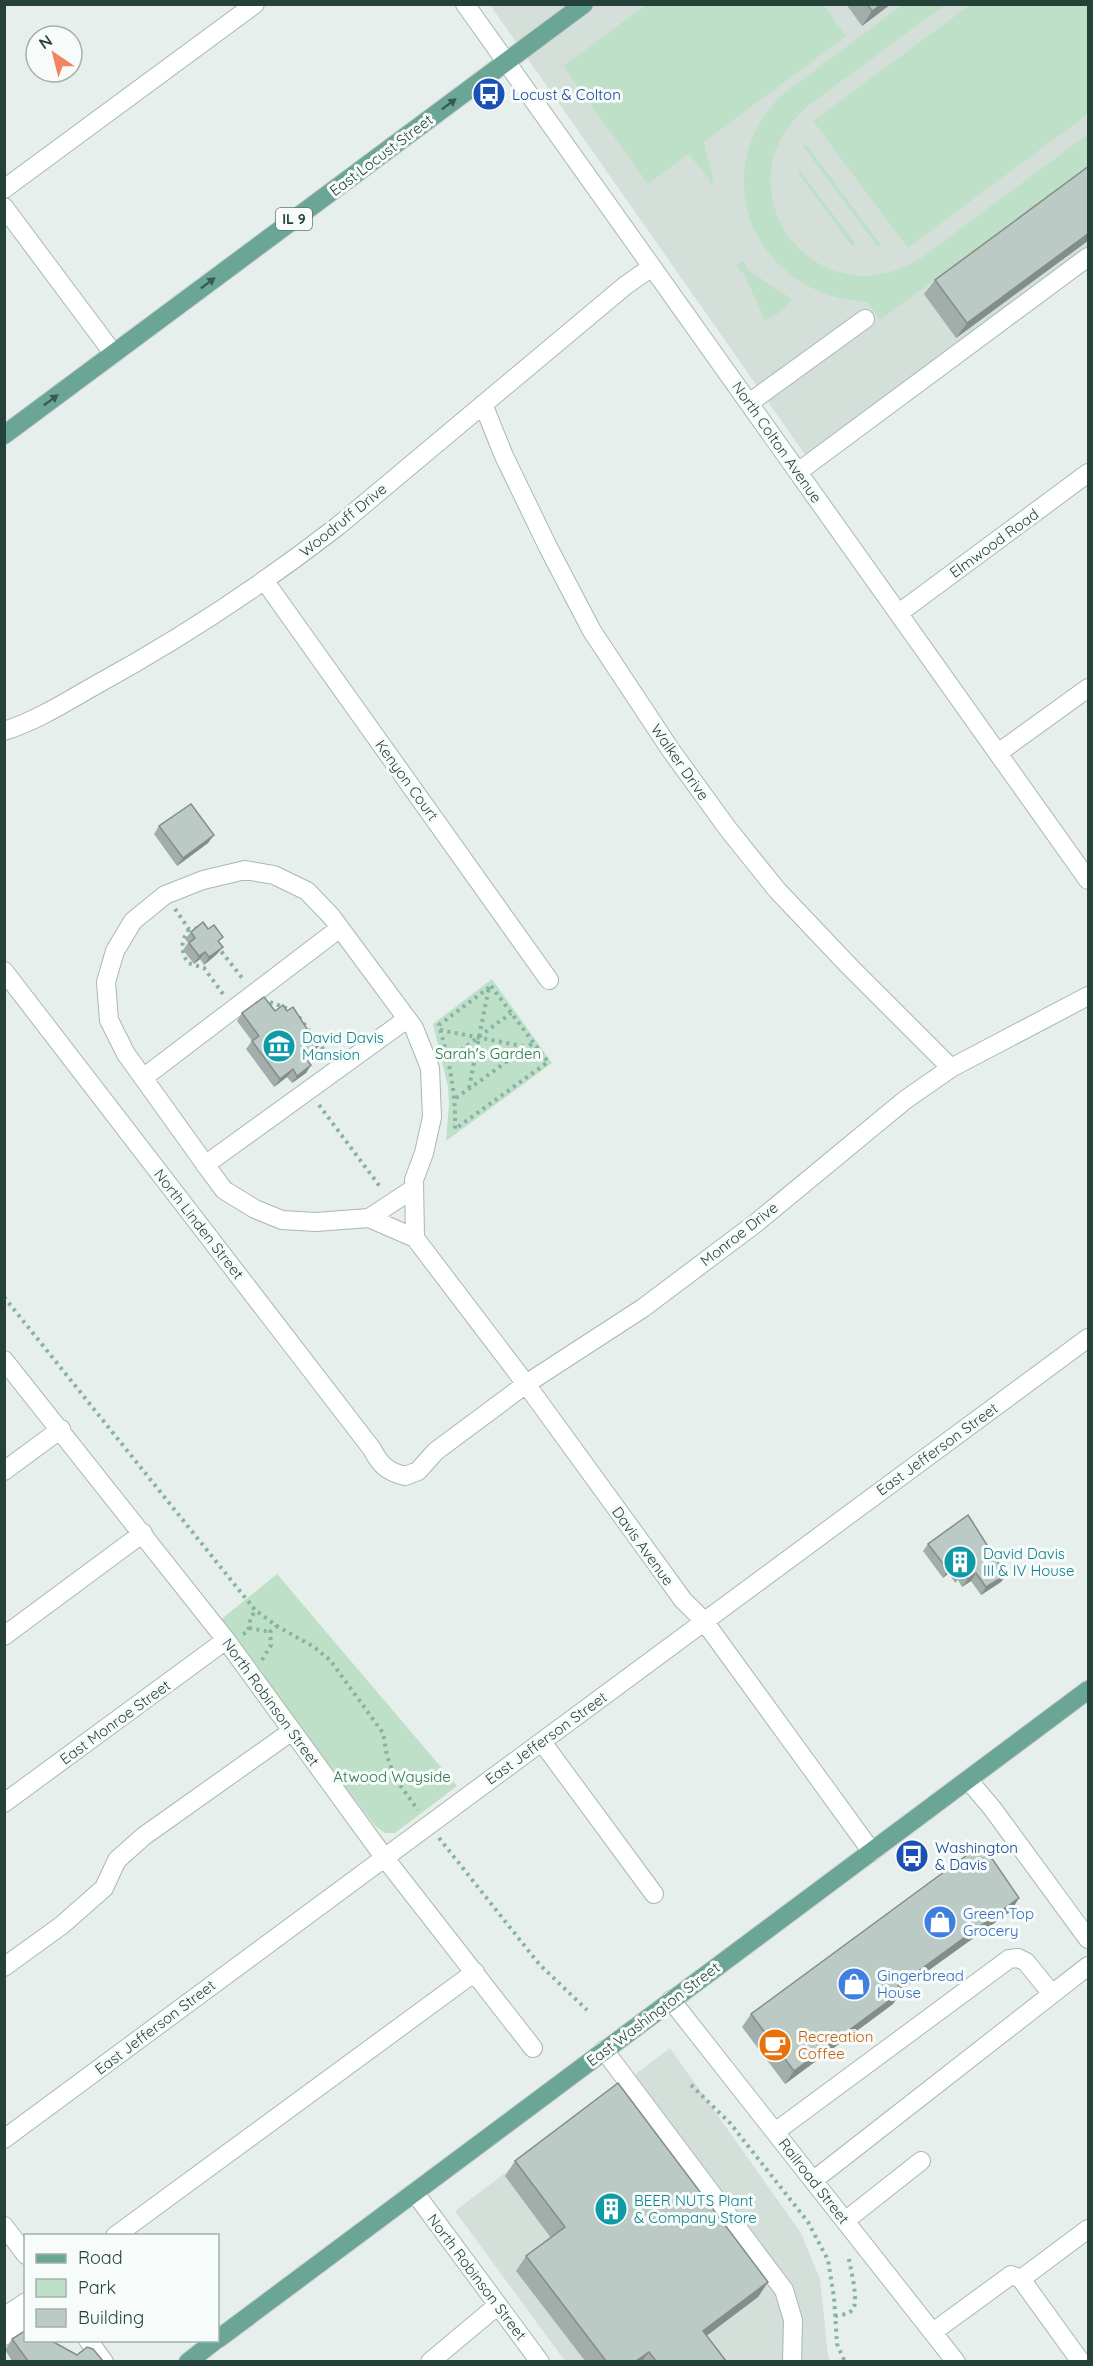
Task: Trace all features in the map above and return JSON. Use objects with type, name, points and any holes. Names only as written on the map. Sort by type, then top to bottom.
[{"type":"main road","name":"East Locust Street","points":[[4,435],[584,4]]},
{"type":"main road","name":"East Washington Street","points":[[219,2339],[1089,1690]]},
{"type":"main road","name":"East Washington Street","points":[[188,2361],[214,2342]]},
{"type":"street","points":[[4,189],[255,4]]},
{"type":"street","name":"North Colton Avenue","points":[[465,4],[1089,880]]},
{"type":"street","points":[[4,207],[114,353]]},
{"type":"street","points":[[798,472],[1089,256]]},
{"type":"street","name":"Woodruff Drive","points":[[4,731],[54,708],[137,663],[264,580],[338,525],[626,285],[652,267]]},
{"type":"street","points":[[749,403],[865,319]]},
{"type":"street","name":"Walker Drive","points":[[483,404],[509,466],[592,631],[670,749],[728,829],[777,890],[951,1068]]},
{"type":"street","name":"Elmwood Road","points":[[898,613],[1089,473]]},
{"type":"street","name":"Kenyon Court","points":[[264,580],[549,980]]},
{"type":"street","points":[[998,753],[1089,688]]},
{"type":"street","points":[[369,1218],[415,1238],[414,1180],[424,1153],[432,1117],[430,1068],[414,1028],[340,928],[308,891],[274,875],[244,870],[203,880],[165,895],[133,921],[115,951],[106,982],[109,1020],[126,1054],[224,1190],[255,1209],[282,1220],[316,1222],[369,1218],[413,1189]]},
{"type":"street","points":[[143,1078],[340,928]]},
{"type":"street","name":"North Linden Street","points":[[4,971],[372,1449],[384,1468],[395,1473]]},
{"type":"street","name":"Monroe Drive","points":[[395,1473],[405,1476],[418,1471],[436,1451],[526,1384],[644,1308],[756,1222],[905,1100],[951,1068],[1089,996]]},
{"type":"street","points":[[205,1164],[407,1019]]},
{"type":"street","name":"Davis Avenue","points":[[415,1238],[526,1384],[683,1600],[704,1621],[872,1852]]},
{"type":"street","name":"East Jefferson Street","points":[[4,2139],[1089,1338]]},
{"type":"street","name":"North Robinson Street","points":[[4,1360],[143,1533],[225,1640],[384,1857],[533,2048]]},
{"type":"street","points":[[4,1471],[61,1429]]},
{"type":"street","points":[[4,1636],[143,1533]]},
{"type":"street","name":"East Monroe Street","points":[[4,1803],[225,1640]]},
{"type":"street","points":[[4,1967],[62,1925],[104,1888],[117,1860],[144,1836],[292,1731]]},
{"type":"street","points":[[542,1742],[654,1894]]},
{"type":"street","points":[[969,1781],[992,1808],[1089,1939]]},
{"type":"street","points":[[776,2132],[999,1964],[1009,1959],[1018,1958],[1026,1962],[1052,1994]]},
{"type":"street","points":[[814,2180],[1089,1966]]},
{"type":"street","points":[[116,2234],[475,1972]]},
{"type":"street","name":"Railroad Street","points":[[671,2000],[956,2361]]},
{"type":"street","points":[[604,2050],[784,2290],[793,2320],[792,2361]]},
{"type":"street","points":[[845,2221],[921,2161]]},
{"type":"street","name":"North Robinson Street","points":[[415,2193],[540,2361]]},
{"type":"street","points":[[4,2226],[24,2253]]},
{"type":"street","points":[[1021,2279],[1089,2229]]},
{"type":"street","points":[[933,2332],[1011,2275],[1021,2279],[1081,2361]]},
{"type":"street","points":[[4,2317],[24,2303]]},
{"type":"street","points":[[430,2361],[498,2306]]},
{"type":"street","points":[[4,2336],[24,2321]]},
{"type":"street","points":[[90,2342],[104,2361]]},
{"type":"path","points":[[189,929],[183,938],[182,953],[188,963],[204,968],[234,1009]]},
{"type":"path","points":[[491,986],[548,1062],[455,1129],[456,1098],[449,1059],[439,1025],[489,987],[491,986]]},
{"type":"path","points":[[469,1088],[489,987]]},
{"type":"path","points":[[449,1059],[511,1013]]},
{"type":"path","points":[[440,1030],[527,1047]]},
{"type":"path","points":[[456,1098],[533,1043]]},
{"type":"path","points":[[308,1091],[393,1203]]},
{"type":"path","points":[[4,1297],[255,1610],[277,1626],[314,1647],[330,1660],[383,1733],[387,1756],[395,1778],[428,1824],[539,1964],[587,2010]]},
{"type":"path","points":[[270,1632],[277,1626]]},
{"type":"path","points":[[249,1628],[270,1632]]},
{"type":"path","points":[[251,1675],[258,1668],[271,1645],[270,1632]]},
{"type":"path","points":[[692,2085],[730,2123],[808,2222],[828,2260],[837,2344],[845,2361]]},
{"type":"path","points":[[835,2316],[848,2313],[854,2308],[855,2300],[848,2252],[852,2249]]},
{"type":"shaded area","points":[[490,5],[1088,5],[1088,248],[806,456]]},
{"type":"shaded area","points":[[670,2048],[801,2233],[820,2279],[828,2356],[831,2361],[565,2361],[455,2211]]},
{"type":"green space","points":[[646,5],[824,5],[846,36],[704,142],[714,183],[709,183],[709,178],[688,154],[648,184],[563,66]]},
{"type":"green space","points":[[902,5],[945,5],[809,105],[782,138],[771,172],[774,207],[789,237],[814,260],[845,274],[882,274],[921,258],[1088,134],[1088,166],[880,320],[867,302],[836,297],[807,286],[783,269],[764,247],[751,222],[744,193],[745,163],[755,132],[778,98]]},
{"type":"green space","points":[[970,5],[1088,5],[1088,114],[908,248],[813,121]]},
{"type":"green space","points":[[806,144],[881,245],[878,247],[803,146]]},
{"type":"green space","points":[[800,171],[855,243],[852,246],[798,173]]},
{"type":"green space","points":[[743,261],[748,270],[792,299],[782,311],[765,321],[743,272],[741,273],[736,266]]},
{"type":"green space","name":"Sarah's Garden","points":[[492,979],[552,1063],[446,1141],[448,1087],[433,1024]]},
{"type":"green space","name":"Atwood Wayside","points":[[277,1574],[457,1786],[395,1833],[385,1833],[375,1826],[219,1621]]},
{"type":"building","points":[[867,4],[882,4],[872,11]]},
{"type":"building","points":[[1089,166],[1089,233],[967,323],[935,280]]},
{"type":"building","points":[[191,804],[214,835],[183,858],[159,826]]},
{"type":"building","points":[[203,922],[208,929],[214,925],[223,937],[218,941],[223,947],[209,957],[205,952],[199,956],[189,943],[195,938],[191,932]]},
{"type":"building","name":"David Davis Mansion","points":[[264,997],[275,1011],[283,1005],[287,1011],[293,1007],[318,1046],[304,1056],[311,1065],[297,1076],[293,1069],[280,1079],[252,1041],[259,1036],[242,1013]]},
{"type":"building","name":"David Davis III & IV House","points":[[968,1515],[1006,1575],[986,1587],[976,1573],[968,1579],[963,1573],[961,1575],[955,1565],[948,1570],[928,1544]]},
{"type":"building","points":[[982,1844],[1019,1898],[898,1986],[902,1991],[794,2071],[751,2014]]},
{"type":"building","name":"BEER NUTS Plant & Company Store","points":[[618,2083],[768,2282],[703,2331],[726,2361],[656,2361],[649,2352],[636,2361],[606,2361],[526,2256],[565,2227],[515,2161]]},
{"type":"building","points":[[24,2331],[24,2342],[54,2342],[77,2355],[87,2347],[93,2349],[103,2361],[28,2361],[12,2339]]},
{"type":"place","name":"Locust & Colton","points":[[489,94]]},
{"type":"place","name":"David Davis Mansion","points":[[279,1046]]},
{"type":"place","name":"David Davis III & IV House","points":[[960,1562]]},
{"type":"place","name":"Washington & Davis","points":[[912,1856]]},
{"type":"place","name":"Green Top Grocery","points":[[940,1922]]},
{"type":"place","name":"Gingerbread House","points":[[854,1984]]},
{"type":"place","name":"Recreation Coffee","points":[[775,2045]]},
{"type":"place","name":"BEER NUTS Plant & Company Store","points":[[611,2209]]}]
